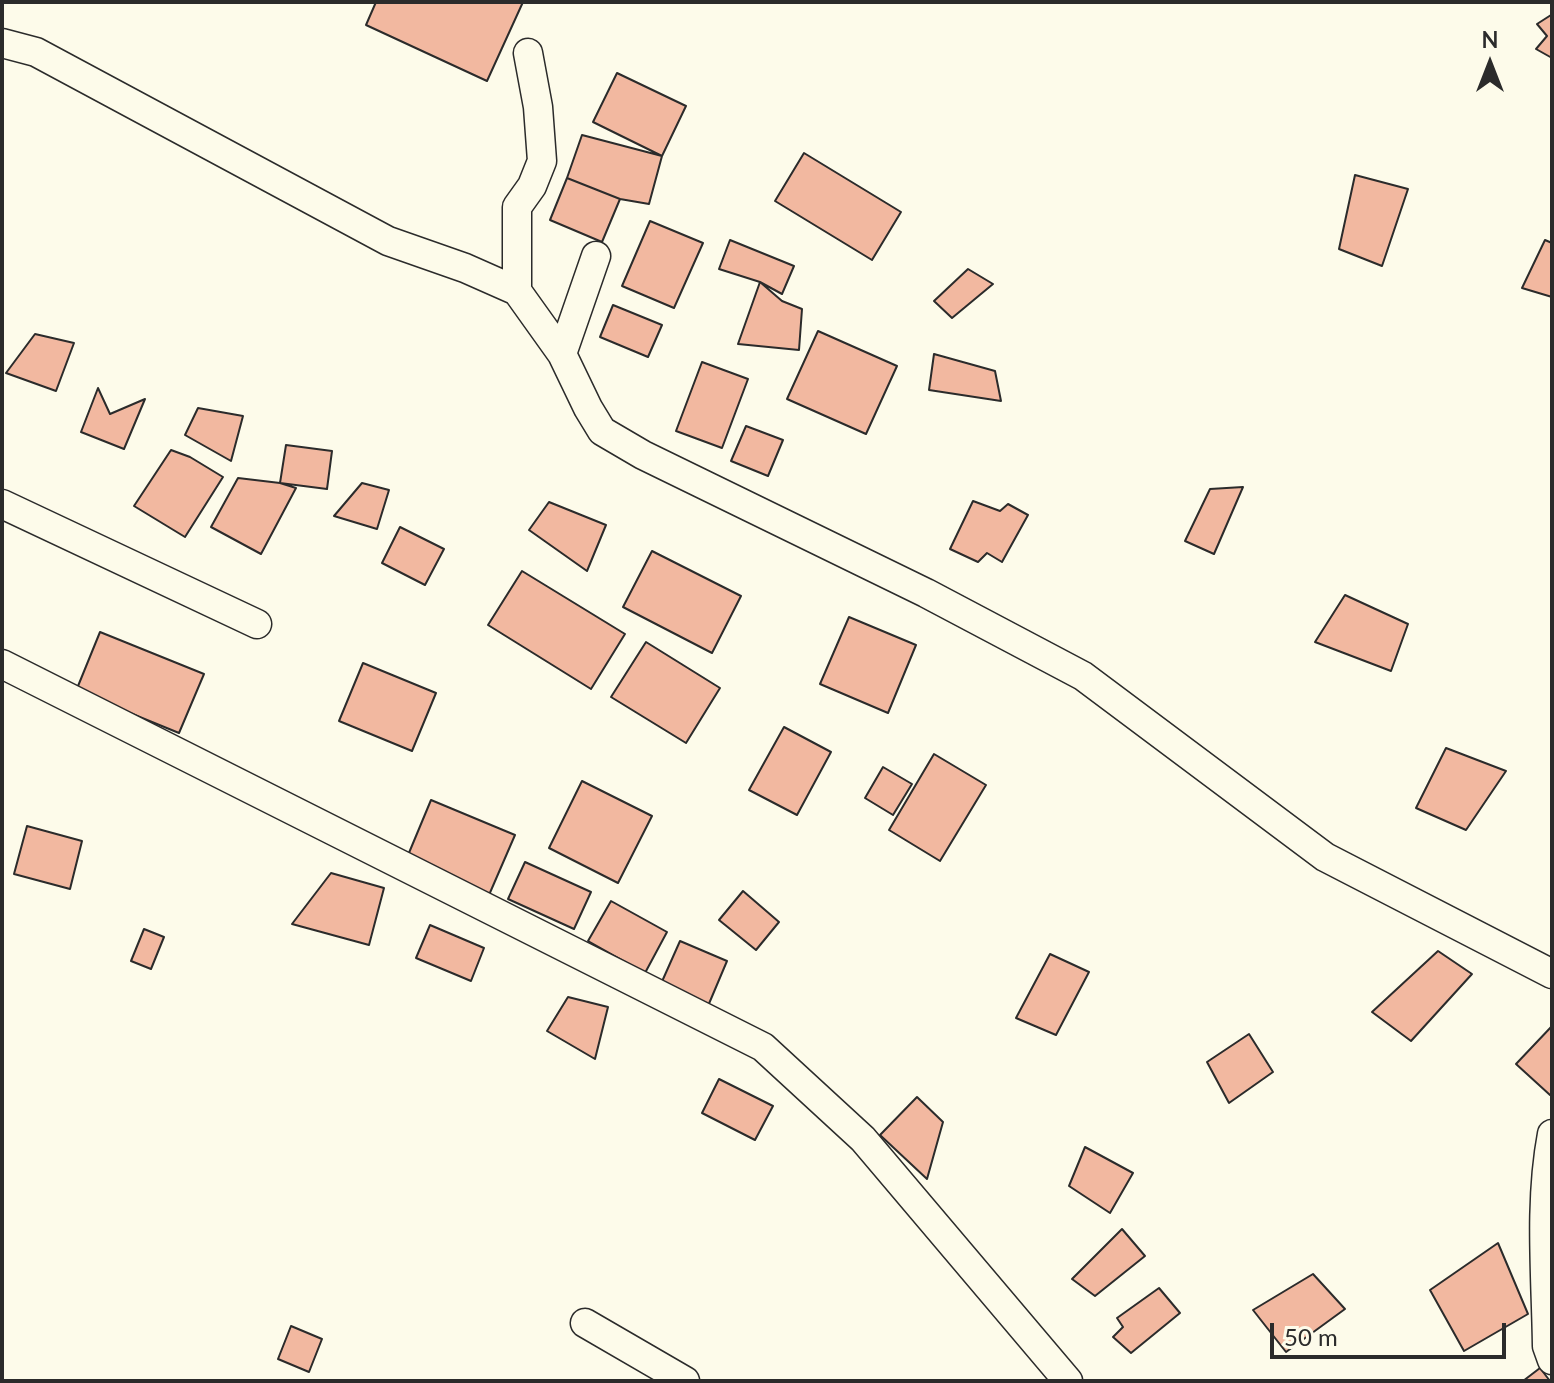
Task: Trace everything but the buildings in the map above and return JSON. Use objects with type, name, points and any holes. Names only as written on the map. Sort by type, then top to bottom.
[{"type":"street","points":[[2,43],[36,52],[388,241],[465,268],[517,291],[562,354],[602,431],[643,455],[926,593],[1083,676],[1325,857],[1552,974]]},
{"type":"street","points":[[517,291],[517,207],[532,186],[542,161],[538,107],[528,53]]},
{"type":"street","points":[[562,354],[596,256]]},
{"type":"street","points":[[2,504],[257,624]]},
{"type":"street","points":[[2,664],[763,1047],[863,1139],[1068,1381]]},
{"type":"street","points":[[1552,1134],[1545,1169],[1545,1204],[1547,1346],[1552,1360]]},
{"type":"street","points":[[585,1323],[685,1381]]}]
